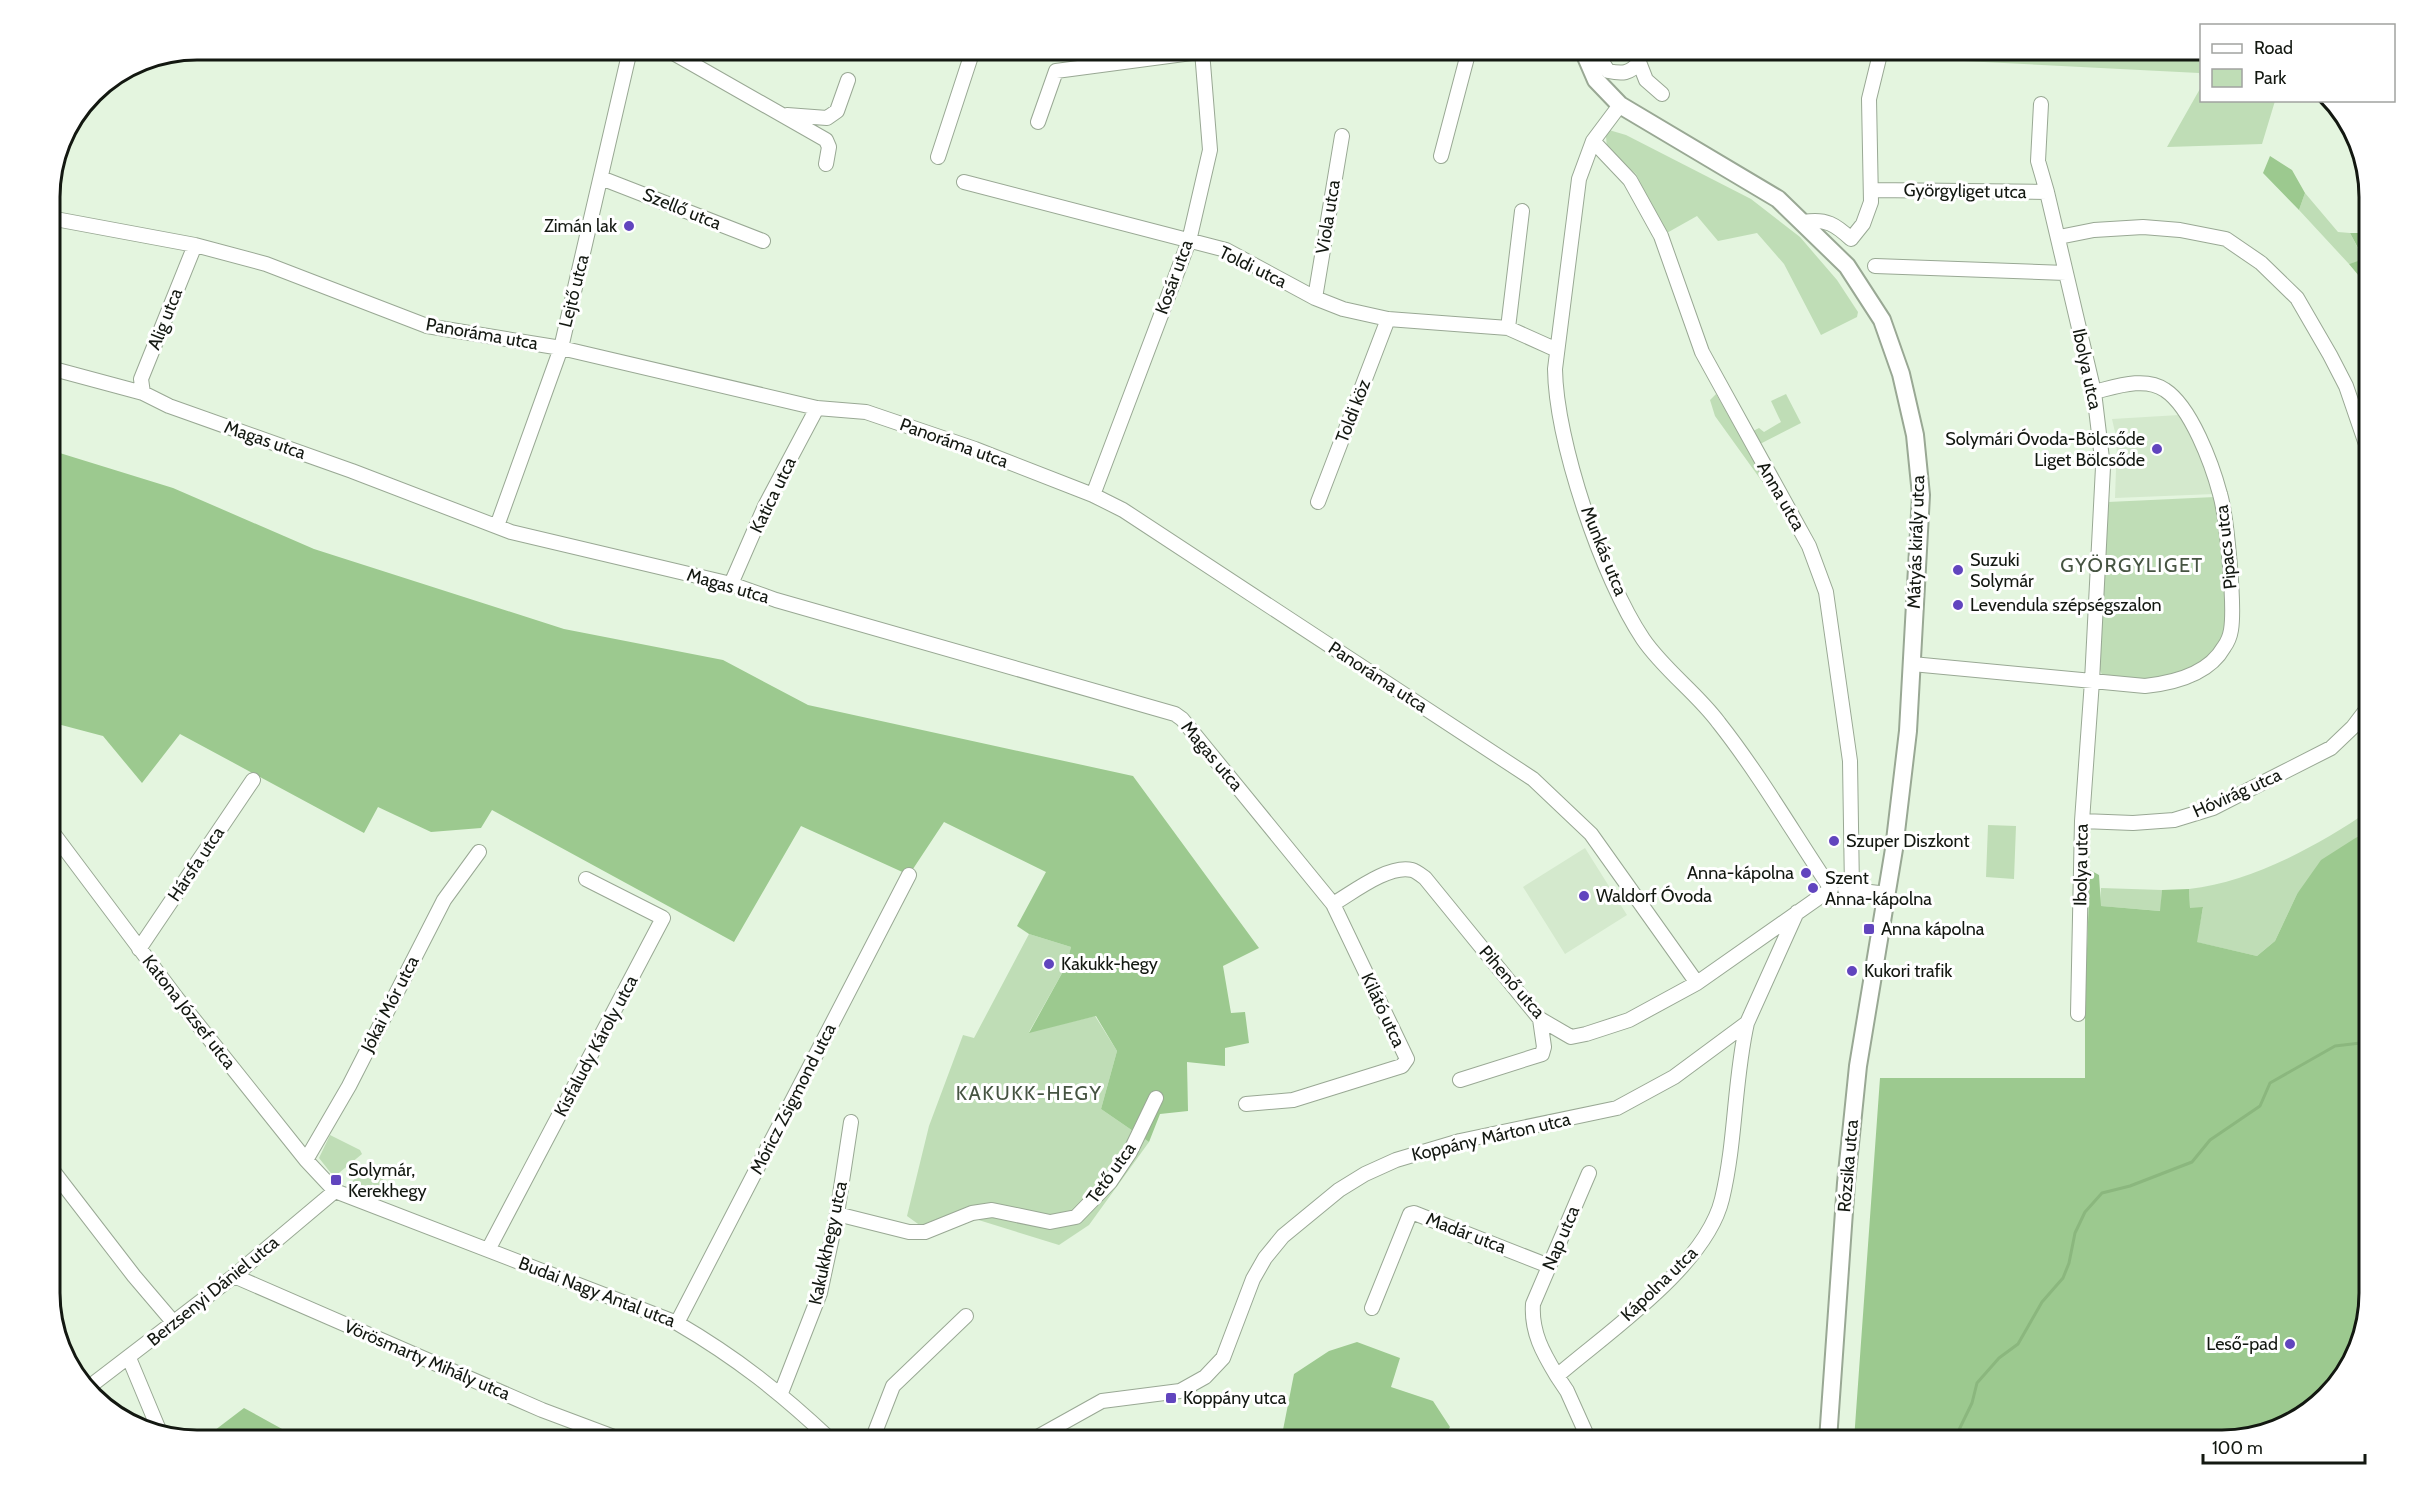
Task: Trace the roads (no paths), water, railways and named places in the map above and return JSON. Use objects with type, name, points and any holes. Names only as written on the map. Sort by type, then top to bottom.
[{"type":"main road","name":"Mátyás király utca","points":[[1587,60],[1596,80],[1620,105],[1747,178],[1778,199],[1847,266],[1882,320],[1901,374],[1915,435],[1921,495],[1903,780],[1887,894]]},
{"type":"main road","name":"Rózsika utca","points":[[1829,1430],[1854,1098],[1887,894]]},
{"type":"street","name":"Lejtő utca","points":[[497,526],[561,348],[628,60]]},
{"type":"street","points":[[685,60],[826,140],[829,147],[826,164]]},
{"type":"street","points":[[938,157],[970,60]]},
{"type":"street","points":[[1038,122],[1056,71],[1136,60]]},
{"type":"street","name":"Kosár utca","points":[[1093,495],[1189,241],[1210,150],[1208,60]]},
{"type":"street","points":[[1441,156],[1466,60]]},
{"type":"street","points":[[1601,60],[1608,72],[1622,74],[1634,69],[1637,60]]},
{"type":"street","points":[[1639,60],[1646,80],[1662,94]]},
{"type":"street","points":[[1804,222],[1825,220],[1838,226],[1851,239],[1868,215],[1872,190],[1869,99],[1879,60]]},
{"type":"street","points":[[779,114],[827,118],[837,111],[848,80]]},
{"type":"street","points":[[2041,104],[2038,161],[2047,192]]},
{"type":"street","name":"Munkás utca","points":[[1620,105],[1593,141],[1579,179],[1557,350],[1555,386],[1563,431],[1586,512],[1604,563],[1643,639],[1719,722],[1831,889]]},
{"type":"street","name":"Viola utca","points":[[1315,298],[1342,136]]},
{"type":"street","name":"Anna utca","points":[[1593,141],[1630,180],[1644,203],[1661,236],[1702,352],[1813,555],[1826,592],[1850,761],[1852,889]]},
{"type":"street","name":"Szellő utca","points":[[602,177],[763,241]]},
{"type":"street","name":"Toldi utca","points":[[964,182],[1019,194],[1226,250],[1315,298],[1343,309],[1388,319],[1508,328],[1557,350]]},
{"type":"street","name":"Györgyliget utca","points":[[1872,190],[2047,192],[2059,237]]},
{"type":"street","points":[[1508,328],[1522,211]]},
{"type":"street","name":"Panoráma utca","points":[[60,220],[195,245],[266,264],[427,326],[561,348],[817,408],[866,412],[975,449],[1093,495],[1124,510],[1533,779],[1591,834],[1697,983]]},
{"type":"street","points":[[2059,237],[2104,229],[2142,227],[2180,230],[2226,239],[2261,264],[2297,298],[2346,386],[2359,424]]},
{"type":"street","name":"Ibolya utca","points":[[2059,237],[2094,392],[2103,478],[2082,821],[2078,1014]]},
{"type":"street","name":"Alig utca","points":[[143,393],[141,379],[195,245]]},
{"type":"street","points":[[1875,266],[2066,273]]},
{"type":"street","name":"Toldi köz","points":[[1318,502],[1388,319]]},
{"type":"street","name":"Magas utca","points":[[60,371],[143,393],[169,406],[352,471],[497,526],[731,584],[776,600],[1175,714],[1182,719],[1333,904]]},
{"type":"street","name":"Pipacs utca","points":[[2092,681],[2145,686],[2171,683],[2187,678],[2219,656],[2231,631],[2231,590],[2221,495],[2198,432],[2166,390],[2151,384],[2131,384],[2094,392]]},
{"type":"street","name":"Katica utca","points":[[731,584],[765,506],[817,408]]},
{"type":"street","points":[[1912,664],[2092,681]]},
{"type":"street","name":"Hóvirág utca","points":[[2082,821],[2133,823],[2174,820],[2212,808],[2331,748],[2359,719]]},
{"type":"street","name":"Hársfa utca","points":[[140,949],[253,780]]},
{"type":"street","name":"Katona József utca","points":[[60,842],[140,949],[306,1160],[335,1191]]},
{"type":"street","name":"Jókai Mór utca","points":[[306,1160],[350,1086],[402,978],[444,900],[479,852]]},
{"type":"street","name":"Pihenő utca","points":[[1333,904],[1374,879],[1401,870],[1413,870],[1425,878],[1540,1018],[1566,1035],[1582,1036],[1629,1020],[1697,983],[1831,889]]},
{"type":"street","name":"Móricz Zsigmond utca","points":[[677,1323],[909,875]]},
{"type":"street","name":"Kisfaludy Károly utca","points":[[488,1250],[663,918],[586,879]]},
{"type":"street","points":[[1831,889],[1852,889],[1887,894]]},
{"type":"street","name":"Kilátó utca","points":[[1246,1104],[1293,1100],[1402,1066],[1407,1059],[1333,904]]},
{"type":"street","name":"Koppány Márton utca","points":[[1050,1430],[1102,1401],[1180,1391],[1205,1377],[1223,1358],[1253,1278],[1265,1257],[1283,1236],[1339,1190],[1365,1174],[1396,1160],[1460,1141],[1617,1108],[1674,1077],[1747,1023],[1797,912]]},
{"type":"street","points":[[1461,1080],[1542,1054],[1544,1047],[1540,1018]]},
{"type":"street","name":"Kápolna utca","points":[[1557,1376],[1684,1265],[1705,1239],[1722,1199],[1732,1146],[1747,1023]]},
{"type":"street","name":"Tető utca","points":[[837,1214],[909,1232],[925,1232],[972,1213],[992,1210],[1050,1222],[1076,1217],[1110,1182],[1130,1152],[1156,1098]]},
{"type":"street","name":"Kakukkhegy utca","points":[[781,1393],[820,1293],[837,1214],[851,1122]]},
{"type":"street","name":"Nap utca","points":[[1557,1376],[1533,1326],[1533,1304],[1589,1173]]},
{"type":"street","points":[[60,1180],[134,1276],[174,1323]]},
{"type":"street","name":"Budai Nagy Antal utca","points":[[335,1191],[677,1323],[729,1354],[781,1393],[820,1430]]},
{"type":"street","name":"Berzsenyi Dániel utca","points":[[94,1383],[234,1276],[335,1191]]},
{"type":"street","name":"Madár utca","points":[[1372,1308],[1410,1214],[1414,1213],[1549,1266]]},
{"type":"street","name":"Vörösmarty Mihály utca","points":[[234,1276],[542,1410],[595,1430]]},
{"type":"street","points":[[876,1430],[893,1386],[966,1316]]},
{"type":"street","points":[[129,1358],[156,1423]]},
{"type":"street","points":[[1557,1376],[1567,1390],[1585,1430]]},
{"type":"waterway","points":[[1959,1430],[1972,1403],[1977,1383],[1999,1358],[2018,1344],[2042,1302],[2063,1278],[2069,1263],[2075,1233],[2085,1212],[2102,1193],[2130,1186],[2192,1162],[2210,1140],[2260,1106],[2270,1083],[2335,1046],[2359,1043]]},
{"type":"place","name":"Zimán lak","points":[[629,226]]},
{"type":"place","name":"Solymári Óvoda-Bölcsőde Liget Bölcsőde","points":[[2157,449]]},
{"type":"place","name":"Suzuki Solymár","points":[[1958,570]]},
{"type":"place","name":"Levendula szépségszalon","points":[[1958,605]]},
{"type":"place","name":"Szuper Diszkont","points":[[1834,841]]},
{"type":"place","name":"Anna-kápolna","points":[[1806,873]]},
{"type":"place","name":"Szent Anna-kápolna","points":[[1813,888]]},
{"type":"place","name":"Waldorf Óvoda","points":[[1584,896]]},
{"type":"place","name":"Anna kápolna","points":[[1869,929]]},
{"type":"place","name":"Kakukk-hegy","points":[[1049,964]]},
{"type":"place","name":"Kukori trafik","points":[[1852,971]]},
{"type":"place","name":"Solymár, Kerekhegy","points":[[336,1180]]},
{"type":"place","name":"Leső-pad","points":[[2290,1344]]},
{"type":"place","name":"Koppány utca","points":[[1171,1398]]},
{"type":"district","name":"GYÖRGYLIGET","points":[[2132,565]]},
{"type":"district","name":"KAKUKK-HEGY","points":[[1029,1093]]}]
